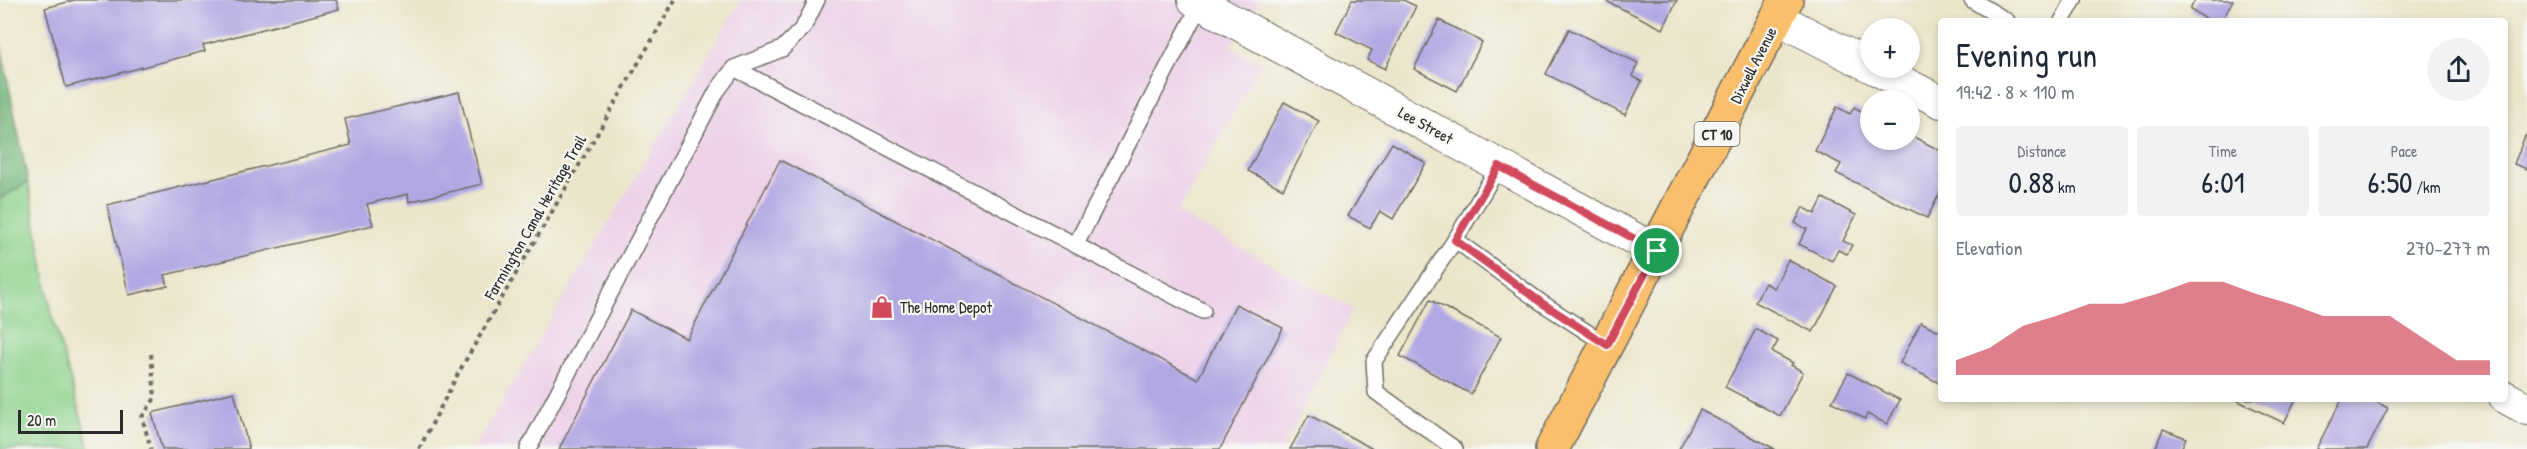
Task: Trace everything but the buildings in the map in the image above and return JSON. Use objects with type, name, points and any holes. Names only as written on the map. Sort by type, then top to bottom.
[{"type":"main road","name":"Dixwell Avenue","points":[[1552,449],[1782,9]]},
{"type":"street","name":"Lee Street","points":[[1198,2],[1657,251]]},
{"type":"street","points":[[1782,9],[1860,59]]},
{"type":"street","points":[[1894,78],[1938,100]]},
{"type":"street","points":[[2508,399],[2527,409]]},
{"type":"lane","points":[[528,449],[717,91],[734,68],[782,49],[803,27],[817,0]]},
{"type":"lane","points":[[1972,0],[2002,18]]},
{"type":"lane","points":[[2064,18],[2074,0]]},
{"type":"lane","points":[[1076,244],[1198,2]]},
{"type":"lane","points":[[734,68],[1203,311]]},
{"type":"lane","points":[[1455,449],[1376,392],[1374,361],[1455,240],[1499,166]]},
{"type":"lane","points":[[1455,240],[1542,303],[1607,345]]},
{"type":"path","name":"Farmington Canal Heritage Trail","points":[[419,449],[460,370],[675,0]]},
{"type":"path","points":[[151,354],[155,398],[142,417],[151,449]]},
{"type":"shaded area","points":[[741,0],[1260,0],[1230,47],[1261,63],[1177,213],[1353,309],[1283,449],[474,449]]},
{"type":"green space","points":[[0,42],[28,182],[0,199]]},
{"type":"green space","points":[[28,182],[52,315],[90,449],[0,449],[0,199]]},
{"type":"place","name":"The Home Depot","points":[[882,307]]},
{"type":"route","points":[[1499,166],[1657,251],[1607,345],[1542,303],[1455,240],[1499,166]]}]
